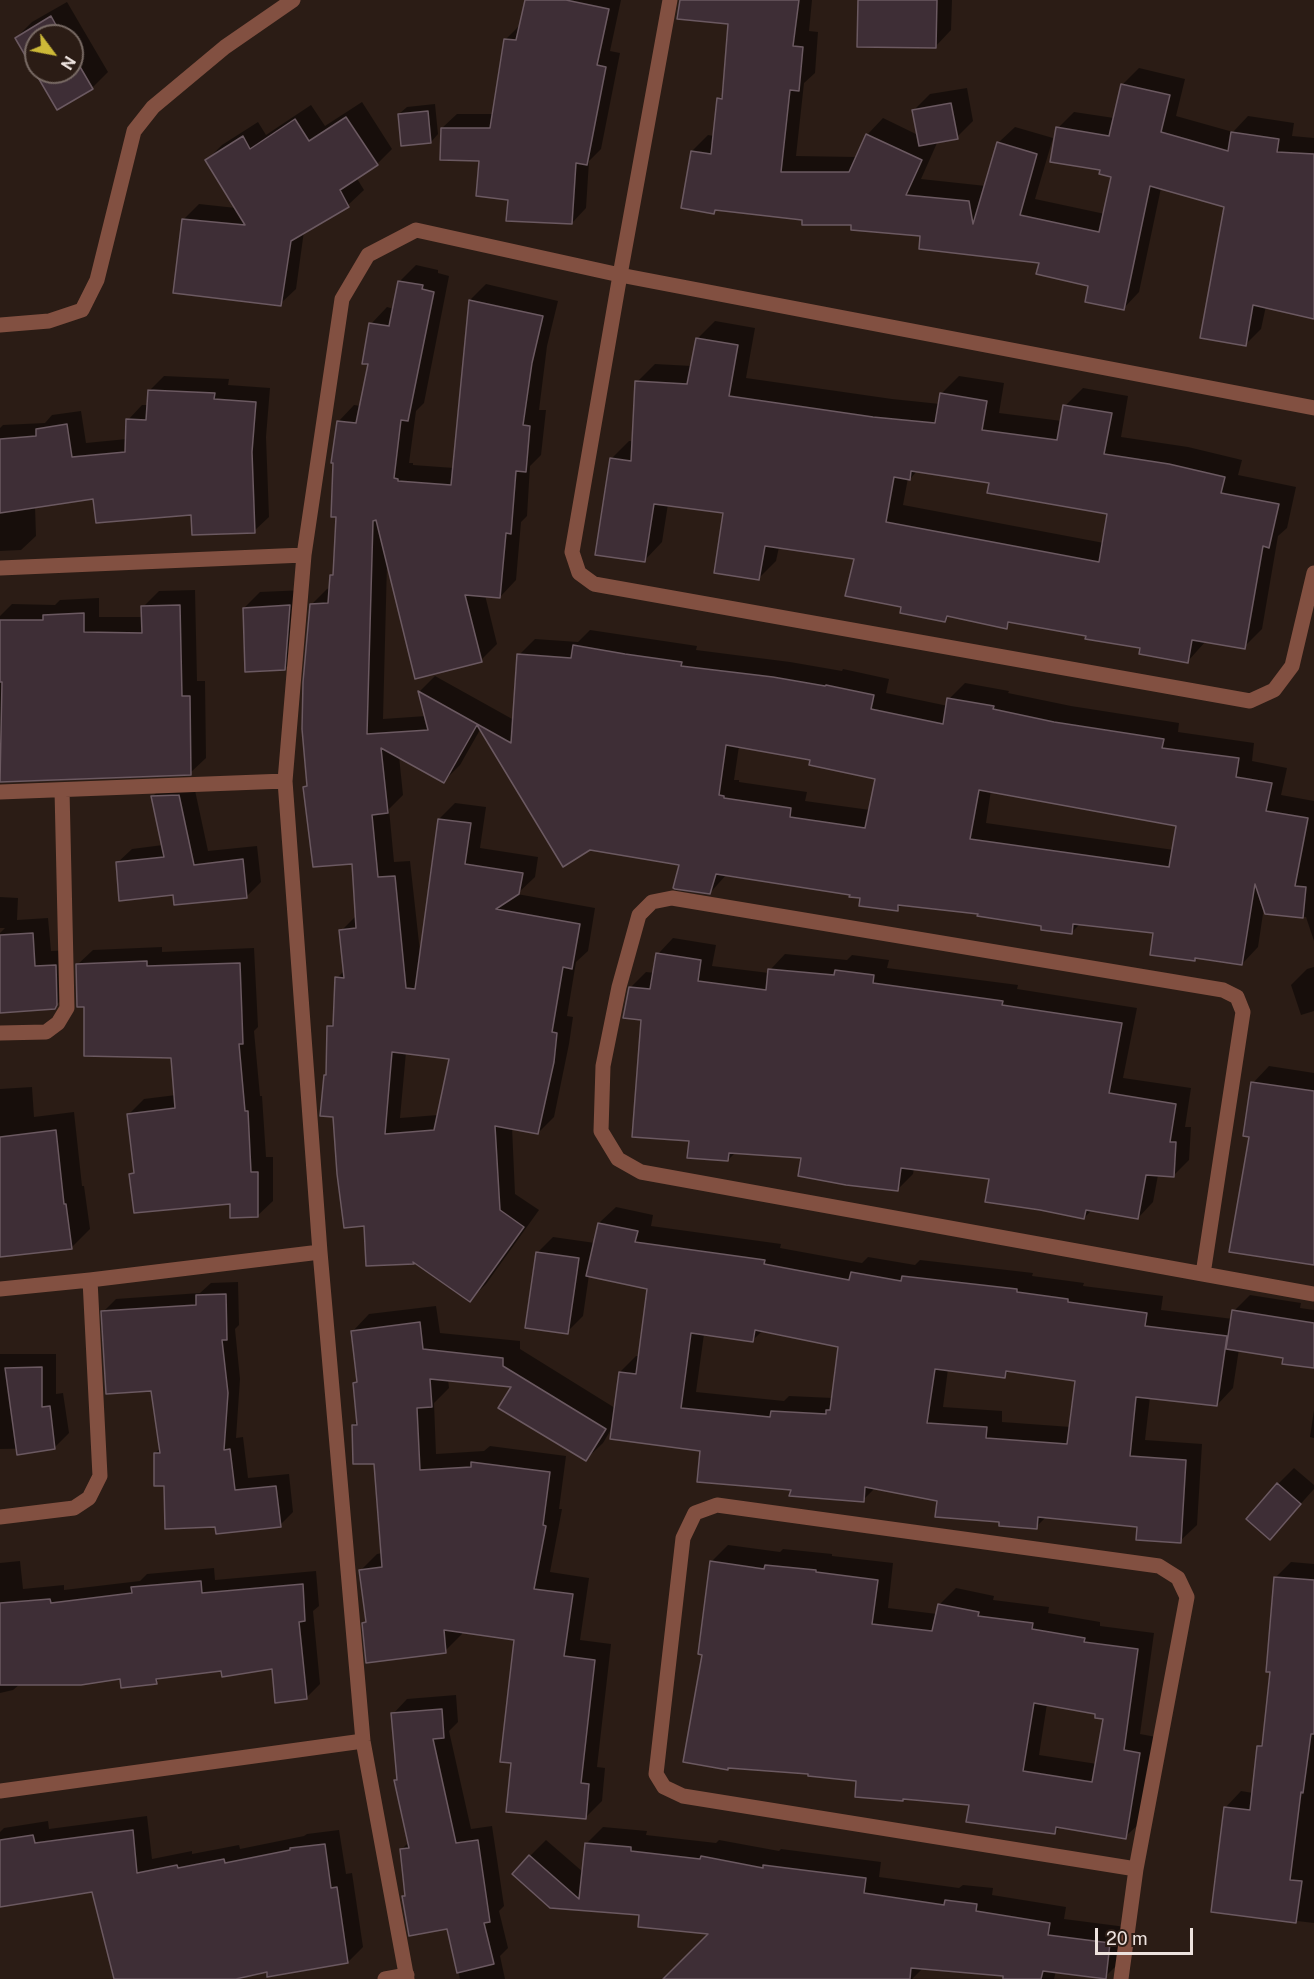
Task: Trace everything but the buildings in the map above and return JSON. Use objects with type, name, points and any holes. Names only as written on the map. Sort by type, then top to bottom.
[{"type":"street","points":[[0,325],[49,321],[82,310],[97,280],[134,131],[153,107],[225,46],[293,0]]},
{"type":"street","points":[[670,0],[572,552],[579,573],[594,584],[1250,701],[1274,690],[1292,666],[1314,573]]},
{"type":"street","points":[[386,1979],[407,1977],[363,1741],[320,1252],[285,780],[304,555],[342,299],[368,255],[416,230],[620,275],[1314,408]]},
{"type":"street","points":[[0,568],[304,555]]},
{"type":"street","points":[[0,792],[285,780]]},
{"type":"street","points":[[0,1034],[46,1032],[58,1023],[67,1008],[62,790]]},
{"type":"street","points":[[1203,1274],[1243,1012],[1237,997],[1211,988],[672,898],[652,903],[639,915],[619,987],[603,1066],[601,1131],[618,1159],[641,1172],[1203,1274],[1314,1294]]},
{"type":"street","points":[[0,1289],[320,1252]]},
{"type":"street","points":[[0,1517],[74,1508],[89,1498],[100,1476],[90,1280]]},
{"type":"street","points":[[1121,1979],[1136,1869],[1187,1597],[1178,1578],[1159,1566],[717,1505],[695,1513],[683,1538],[656,1774],[664,1787],[683,1796],[1136,1869]]},
{"type":"street","points":[[0,1791],[363,1741]]}]
